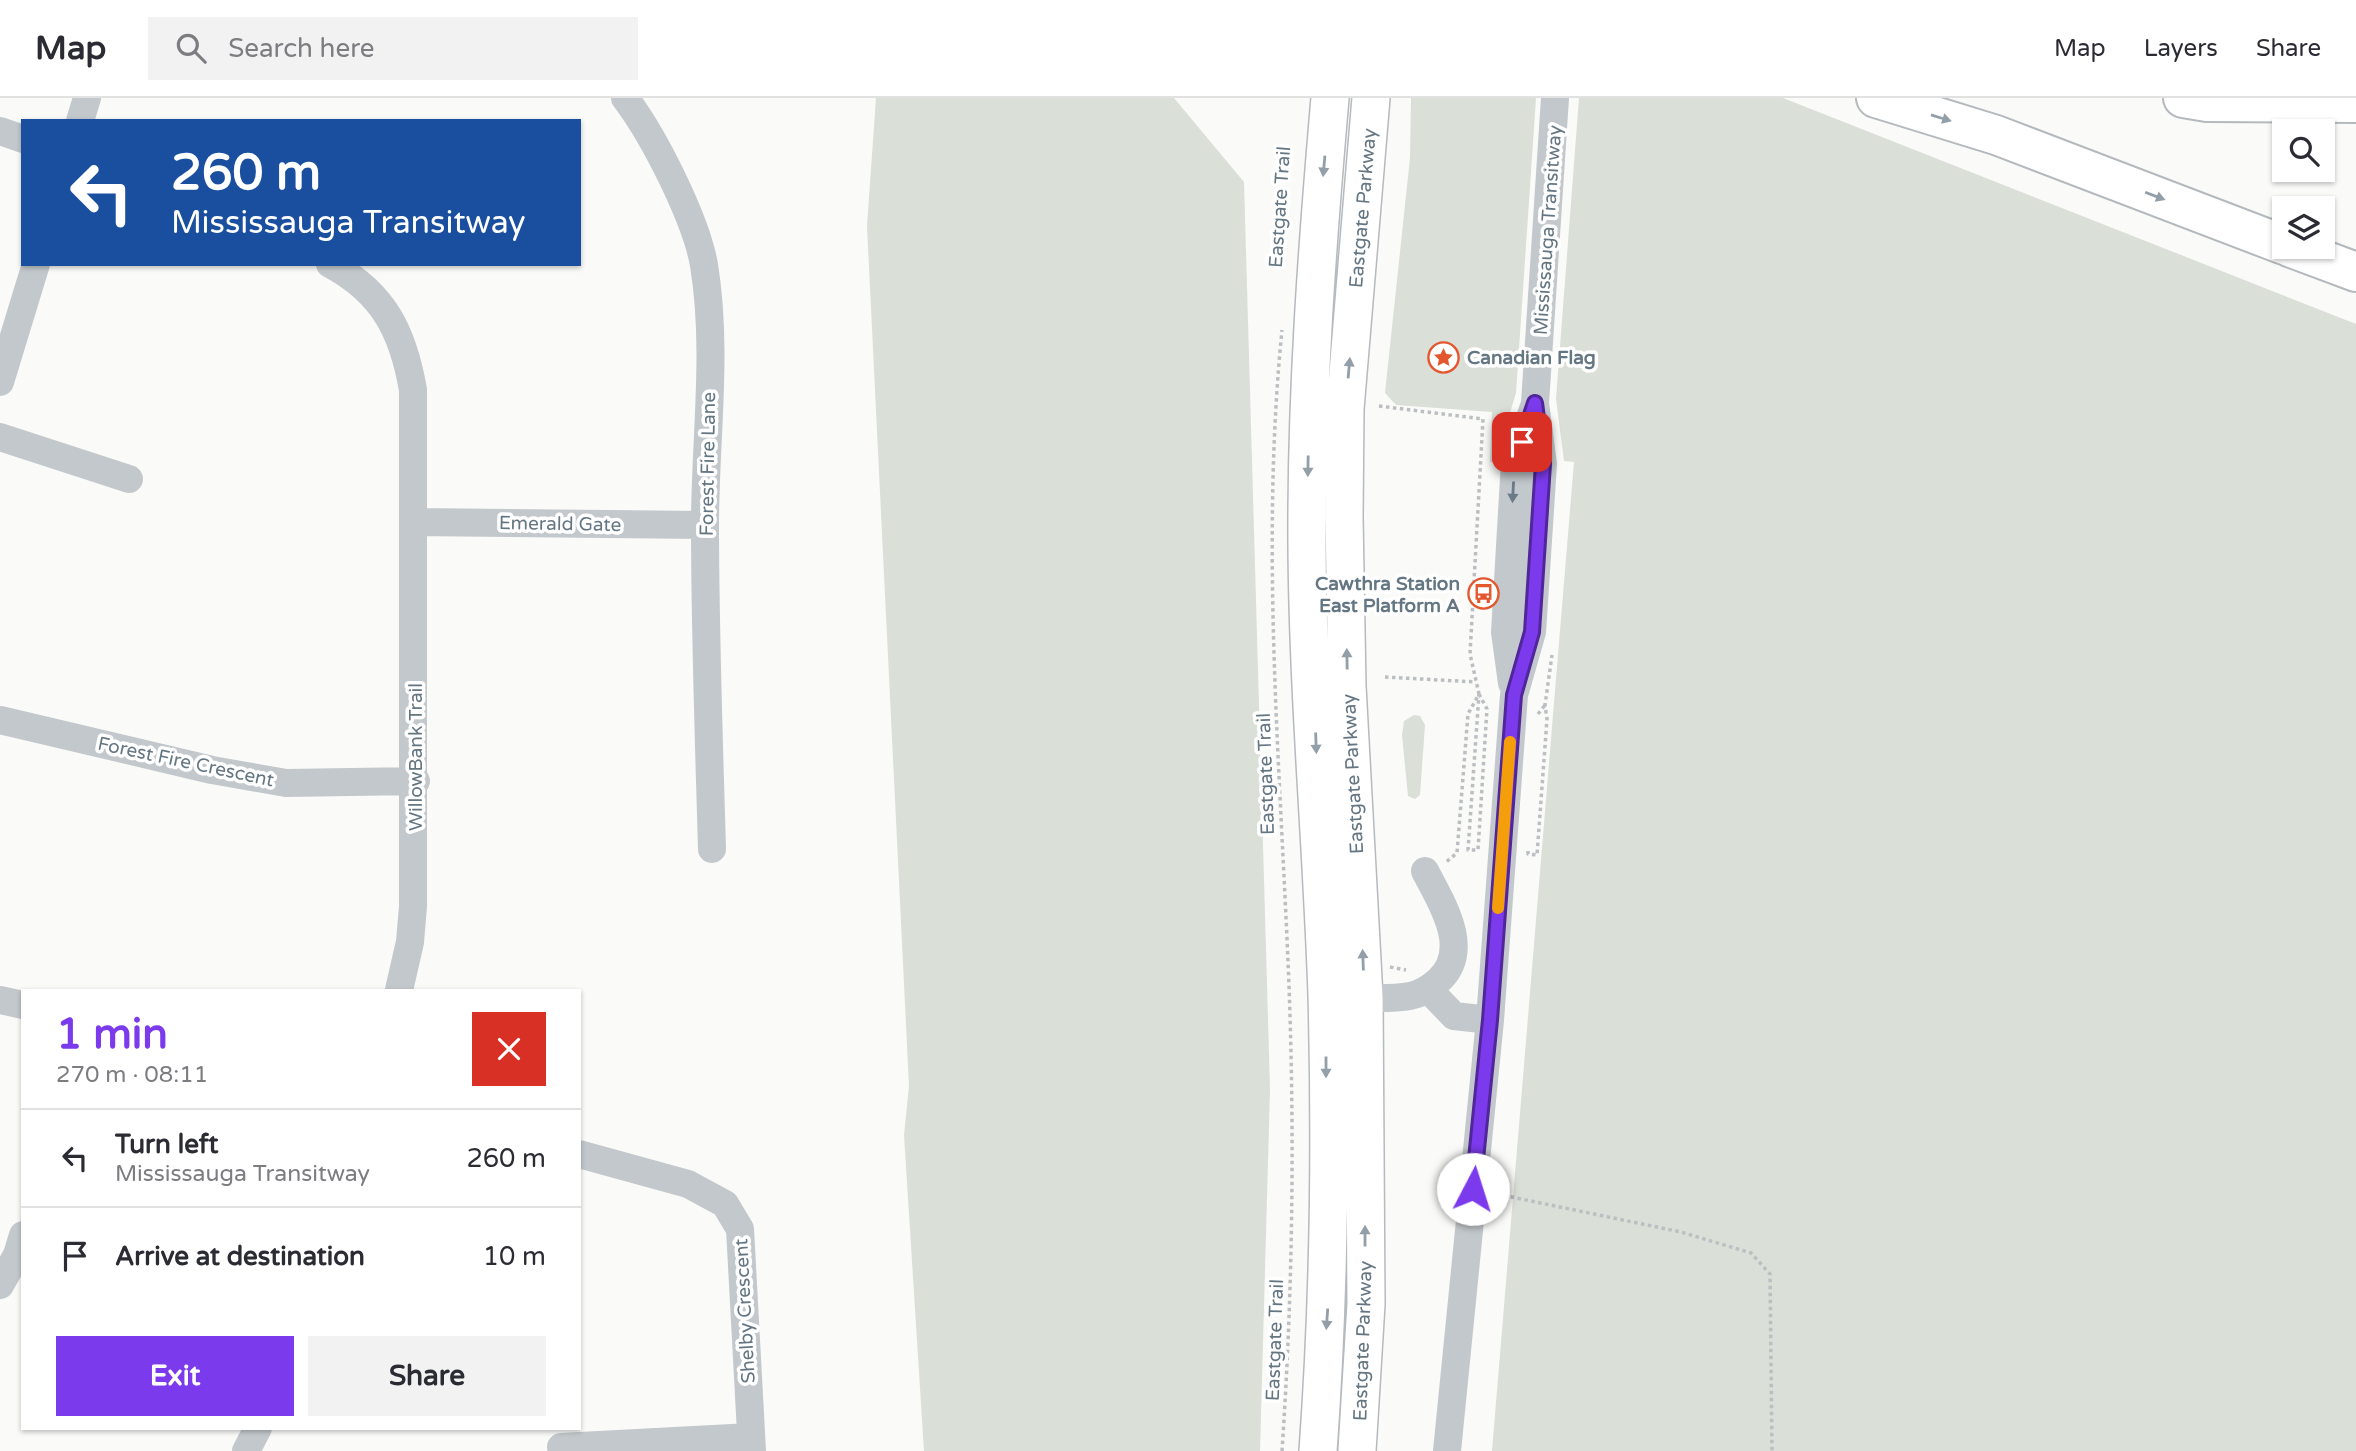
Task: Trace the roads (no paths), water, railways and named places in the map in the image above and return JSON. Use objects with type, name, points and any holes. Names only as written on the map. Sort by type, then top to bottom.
[{"type":"highway","points":[[1876,98],[1996,135],[2272,240]]},
{"type":"highway","points":[[2183,98],[2207,102],[2356,103]]},
{"type":"highway","points":[[2321,259],[2356,272]]},
{"type":"main road","name":"Eastgate Parkway","points":[[1318,1451],[1328,1302],[1327,999],[1307,536],[1311,325],[1330,98]]},
{"type":"main road","name":"Eastgate Parkway","points":[[1357,1451],[1366,1304],[1364,997],[1347,686],[1344,504],[1345,409],[1371,98]]},
{"type":"street","points":[[81,119],[87,98]]},
{"type":"street","name":"Mississauga Transitway","points":[[1447,1451],[1490,1020],[1514,695],[1532,632],[1543,464],[1535,403],[1555,98]]},
{"type":"street","name":"Forest Fire Lane","points":[[632,100],[683,203],[704,263],[710,323],[705,525],[712,849]]},
{"type":"street","points":[[0,131],[21,138]]},
{"type":"street","points":[[0,382],[35,266]]},
{"type":"street","points":[[334,266],[350,275],[375,298],[395,325],[407,354],[413,390],[415,522]]},
{"type":"street","points":[[0,437],[129,479]]},
{"type":"street","name":"Emerald Gate","points":[[415,522],[705,525]]},
{"type":"street","name":"WillowBank Trail","points":[[399,989],[414,906],[415,522]]},
{"type":"street","name":"Forest Fire Crescent","points":[[0,720],[212,770],[286,783],[416,781]]},
{"type":"street","points":[[1422,978],[1445,975],[1454,952],[1453,930],[1433,868]]},
{"type":"street","points":[[1327,999],[1411,996],[1422,978]]},
{"type":"street","points":[[1422,978],[1454,1016],[1490,1020]]},
{"type":"street","points":[[0,1000],[21,1005]]},
{"type":"street","name":"Shelby Crescent","points":[[581,1155],[688,1184],[725,1203],[740,1229],[751,1444]]},
{"type":"street","points":[[0,1285],[17,1255],[21,1242]]},
{"type":"street","points":[[246,1451],[257,1430]]},
{"type":"street","points":[[561,1447],[751,1444]]},
{"type":"place","name":"Canadian Flag","points":[[1444,357]]},
{"type":"place","name":"Cawthra Station East Platform A","points":[[1483,594]]}]
